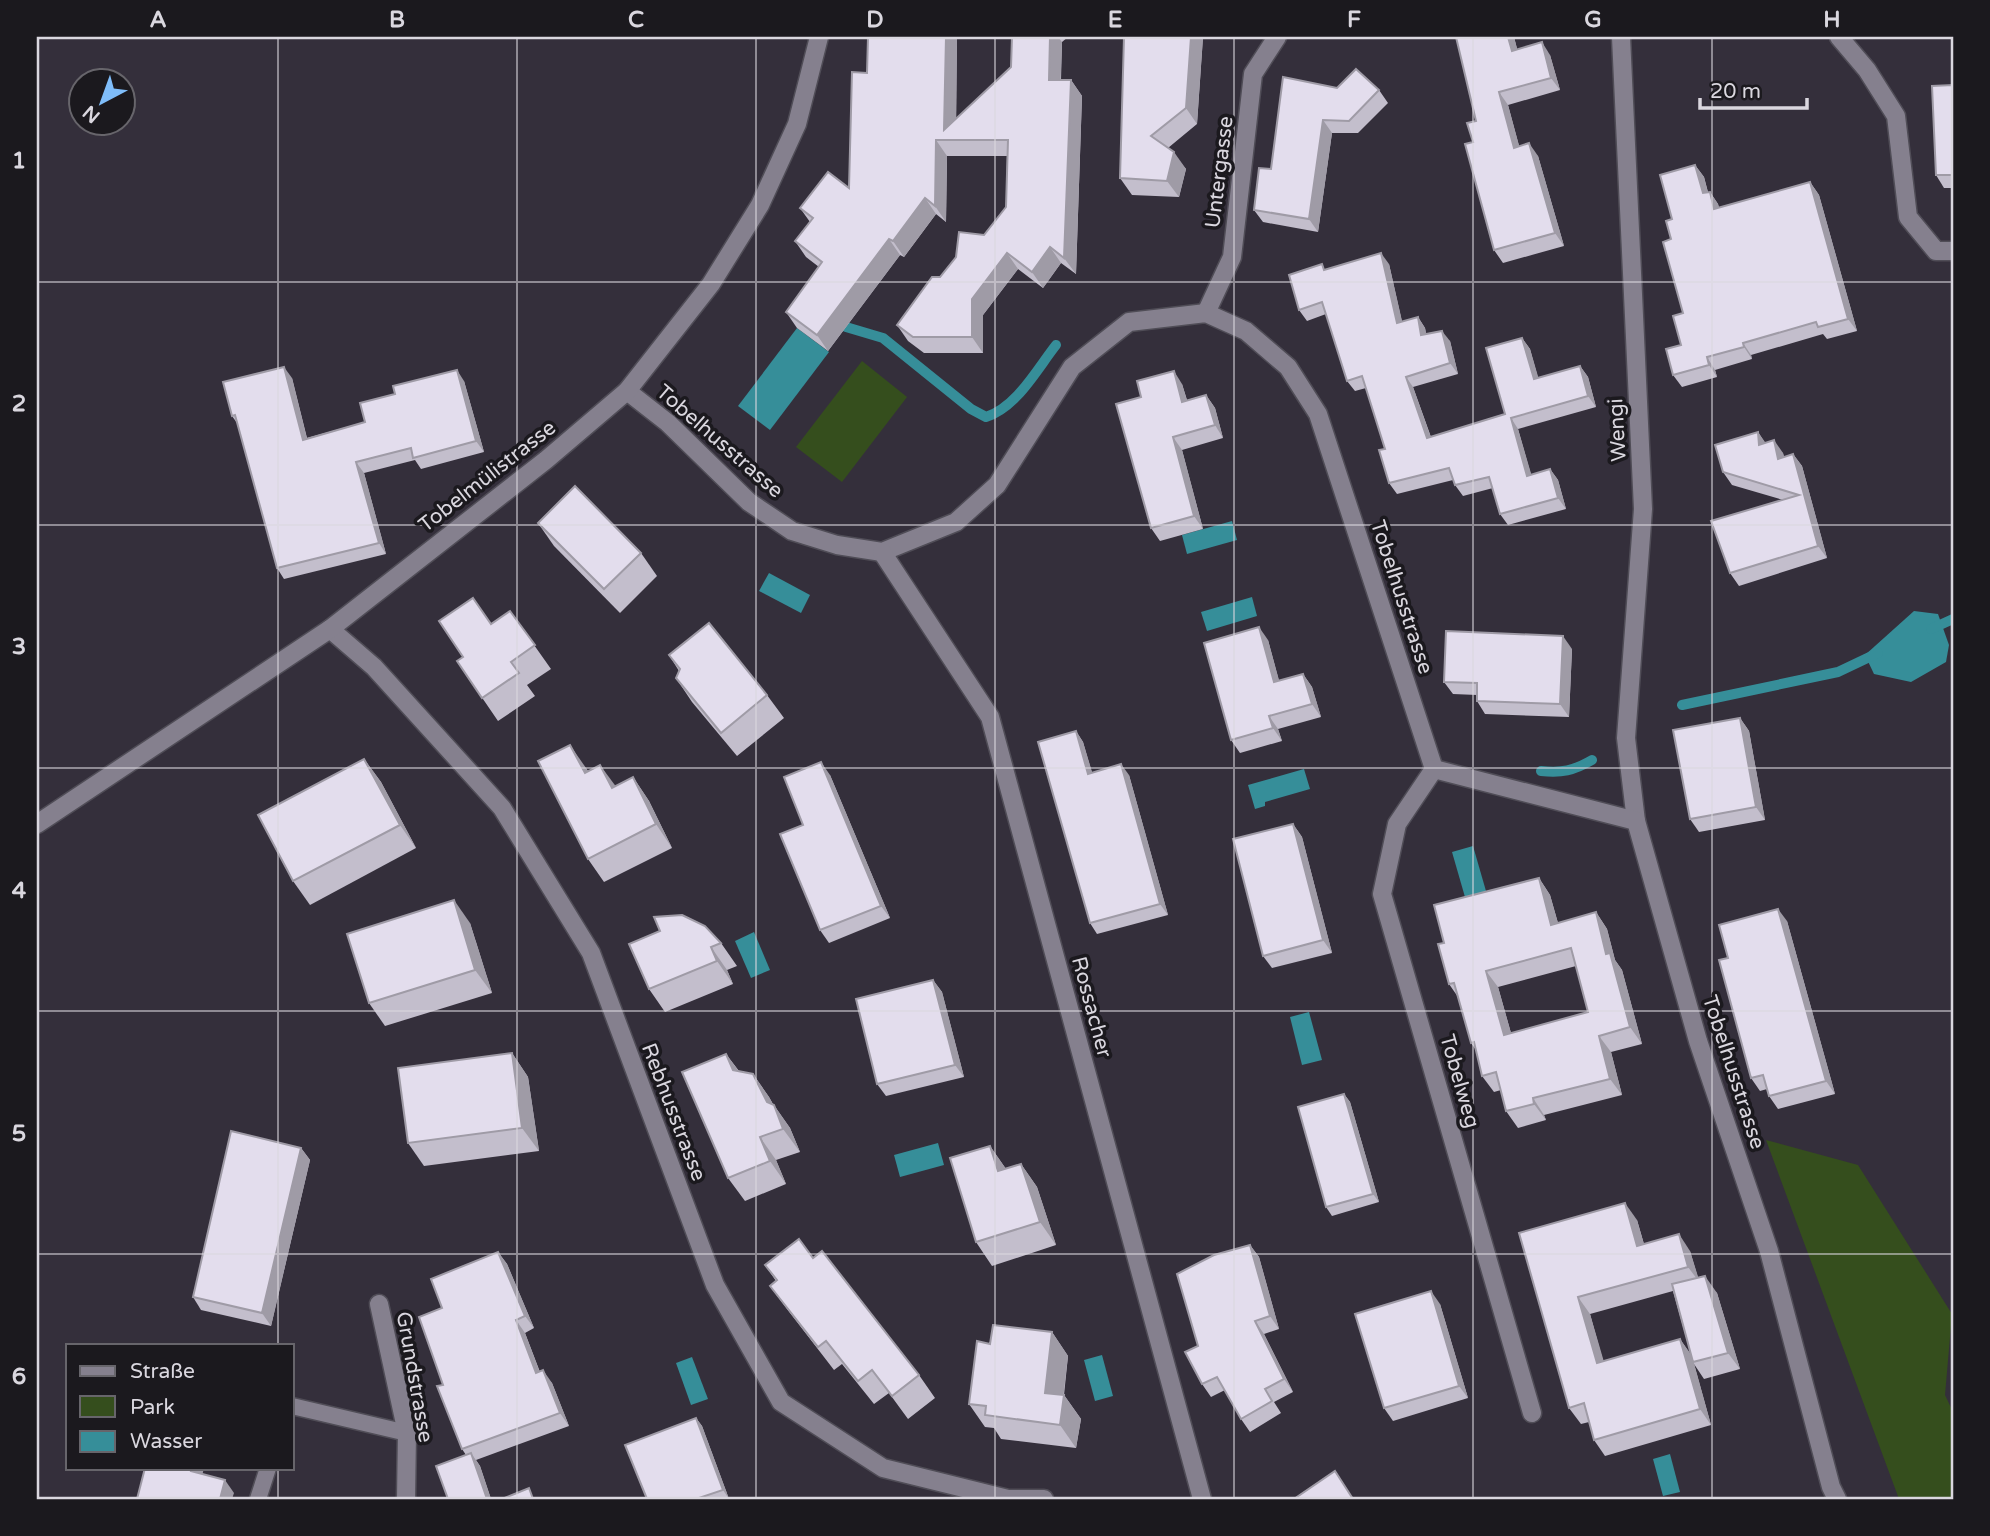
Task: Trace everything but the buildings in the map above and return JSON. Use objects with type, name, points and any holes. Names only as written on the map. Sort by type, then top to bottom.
[{"type":"street","name":"Tobelmülistrasse","points":[[37,824],[330,629],[546,460],[627,391],[711,284],[760,205],[797,124],[819,37]]},
{"type":"street","name":"Untergasse","points":[[1206,313],[1232,257],[1254,74],[1277,37]]},
{"type":"street","name":"Wengi","points":[[1622,37],[1643,509],[1626,738],[1636,821]]},
{"type":"street","points":[[1839,37],[1867,70],[1896,116],[1908,217],[1936,251],[1953,251]]},
{"type":"street","name":"Tobelhusstrasse","points":[[1206,313],[1246,331],[1288,367],[1318,414],[1434,769]]},
{"type":"street","points":[[882,552],[956,522],[997,485],[1072,367],[1129,322],[1206,313]]},
{"type":"street","name":"Tobelhusstrasse","points":[[627,391],[668,423],[749,502],[792,531],[837,545],[882,552]]},
{"type":"street","name":"Rossacher","points":[[882,552],[990,717],[1202,1499]]},
{"type":"street","name":"Rebhusstrasse","points":[[330,629],[374,667],[502,808],[591,953],[715,1285],[781,1402],[883,1468],[1008,1499],[1044,1499]]},
{"type":"street","points":[[1434,769],[1636,821]]},
{"type":"street","name":"Tobelweg","points":[[1434,769],[1398,824],[1382,894],[1532,1413]]},
{"type":"street","name":"Tobelhusstrasse","points":[[1636,821],[1698,1041],[1769,1251],[1831,1488],[1837,1499]]},
{"type":"street","name":"Grundstrasse","points":[[379,1304],[407,1433],[406,1499]]},
{"type":"lane","points":[[294,1406],[407,1433]]},
{"type":"lane","points":[[258,1499],[267,1470]]},
{"type":"green space","points":[[862,361],[907,397],[842,482],[796,447]]},
{"type":"green space","points":[[1766,1140],[1858,1165],[1952,1314],[1945,1395],[1953,1412],[1953,1499],[1899,1499]]},
{"type":"water","points":[[797,328],[829,352],[770,430],[738,406]]},
{"type":"water","points":[[1232,521],[1237,540],[1187,554],[1182,535]]},
{"type":"water","points":[[769,573],[810,595],[801,613],[759,591]]},
{"type":"water","points":[[1252,597],[1257,616],[1207,631],[1201,612]]},
{"type":"water","points":[[1914,611],[1938,614],[1949,645],[1946,662],[1911,682],[1874,674],[1865,655]]},
{"type":"water","points":[[1304,769],[1310,789],[1265,802],[1265,806],[1255,809],[1248,785]]},
{"type":"water","points":[[1473,846],[1488,898],[1467,904],[1452,852]]},
{"type":"water","points":[[754,932],[770,970],[751,978],[735,941]]},
{"type":"water","points":[[1309,1012],[1322,1060],[1302,1065],[1290,1017]]},
{"type":"water","points":[[938,1143],[944,1165],[900,1177],[894,1155]]},
{"type":"water","points":[[1102,1355],[1113,1396],[1095,1401],[1084,1360]]},
{"type":"water","points":[[692,1357],[708,1399],[691,1405],[676,1363]]},
{"type":"water","points":[[1670,1454],[1680,1492],[1663,1496],[1653,1459]]},
{"type":"waterway","points":[[846,327],[883,338],[971,409],[986,417],[1017,396],[1056,345]]},
{"type":"waterway","points":[[1931,629],[1953,619]]},
{"type":"waterway","points":[[1682,705],[1838,672],[1878,653]]},
{"type":"waterway","points":[[1541,771],[1567,770],[1592,760]]}]
